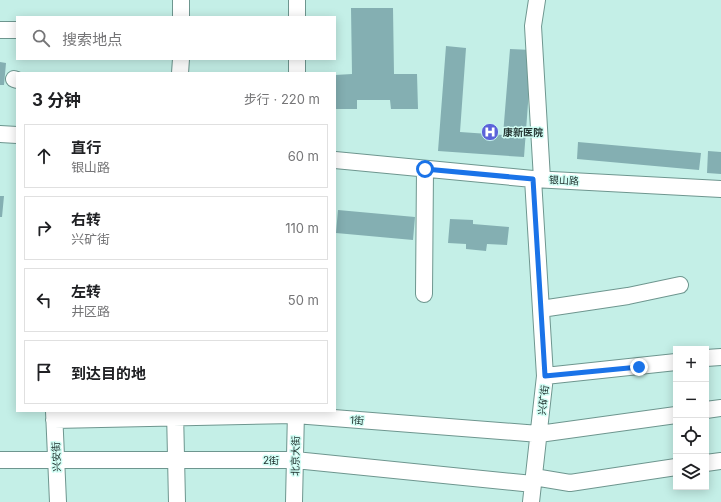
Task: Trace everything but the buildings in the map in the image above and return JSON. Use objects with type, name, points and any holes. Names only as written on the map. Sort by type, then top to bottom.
[{"type":"street","points":[[181,0],[181,16]]},
{"type":"street","points":[[297,0],[297,16]]},
{"type":"street","name":"兴矿街","points":[[531,502],[545,376],[541,309],[533,26],[537,0]]},
{"type":"street","points":[[0,30],[16,30]]},
{"type":"street","points":[[180,60],[180,72]]},
{"type":"street","points":[[297,60],[297,72]]},
{"type":"street","points":[[0,134],[16,135]]},
{"type":"street","name":"银山路","points":[[336,160],[538,179],[721,189]]},
{"type":"street","points":[[424,294],[425,169]]},
{"type":"street","points":[[541,309],[628,296],[680,285]]},
{"type":"street","points":[[709,358],[721,357]]},
{"type":"street","points":[[545,376],[673,362]]},
{"type":"street","points":[[709,410],[721,408]]},
{"type":"street","name":"1街","points":[[54,415],[296,413],[539,434],[673,414]]},
{"type":"street","name":"北京大街","points":[[294,502],[296,413]]},
{"type":"street","points":[[176,414],[177,502]]},
{"type":"street","name":"兴安街","points":[[54,415],[58,502]]},
{"type":"street","name":"2街","points":[[0,460],[295,460],[533,481],[570,482],[673,467]]},
{"type":"street","points":[[709,463],[721,461]]},
{"type":"place","name":"康新医院","points":[[490,132]]},
{"type":"route","points":[[425,169],[533,179],[545,376],[639,367]]}]
